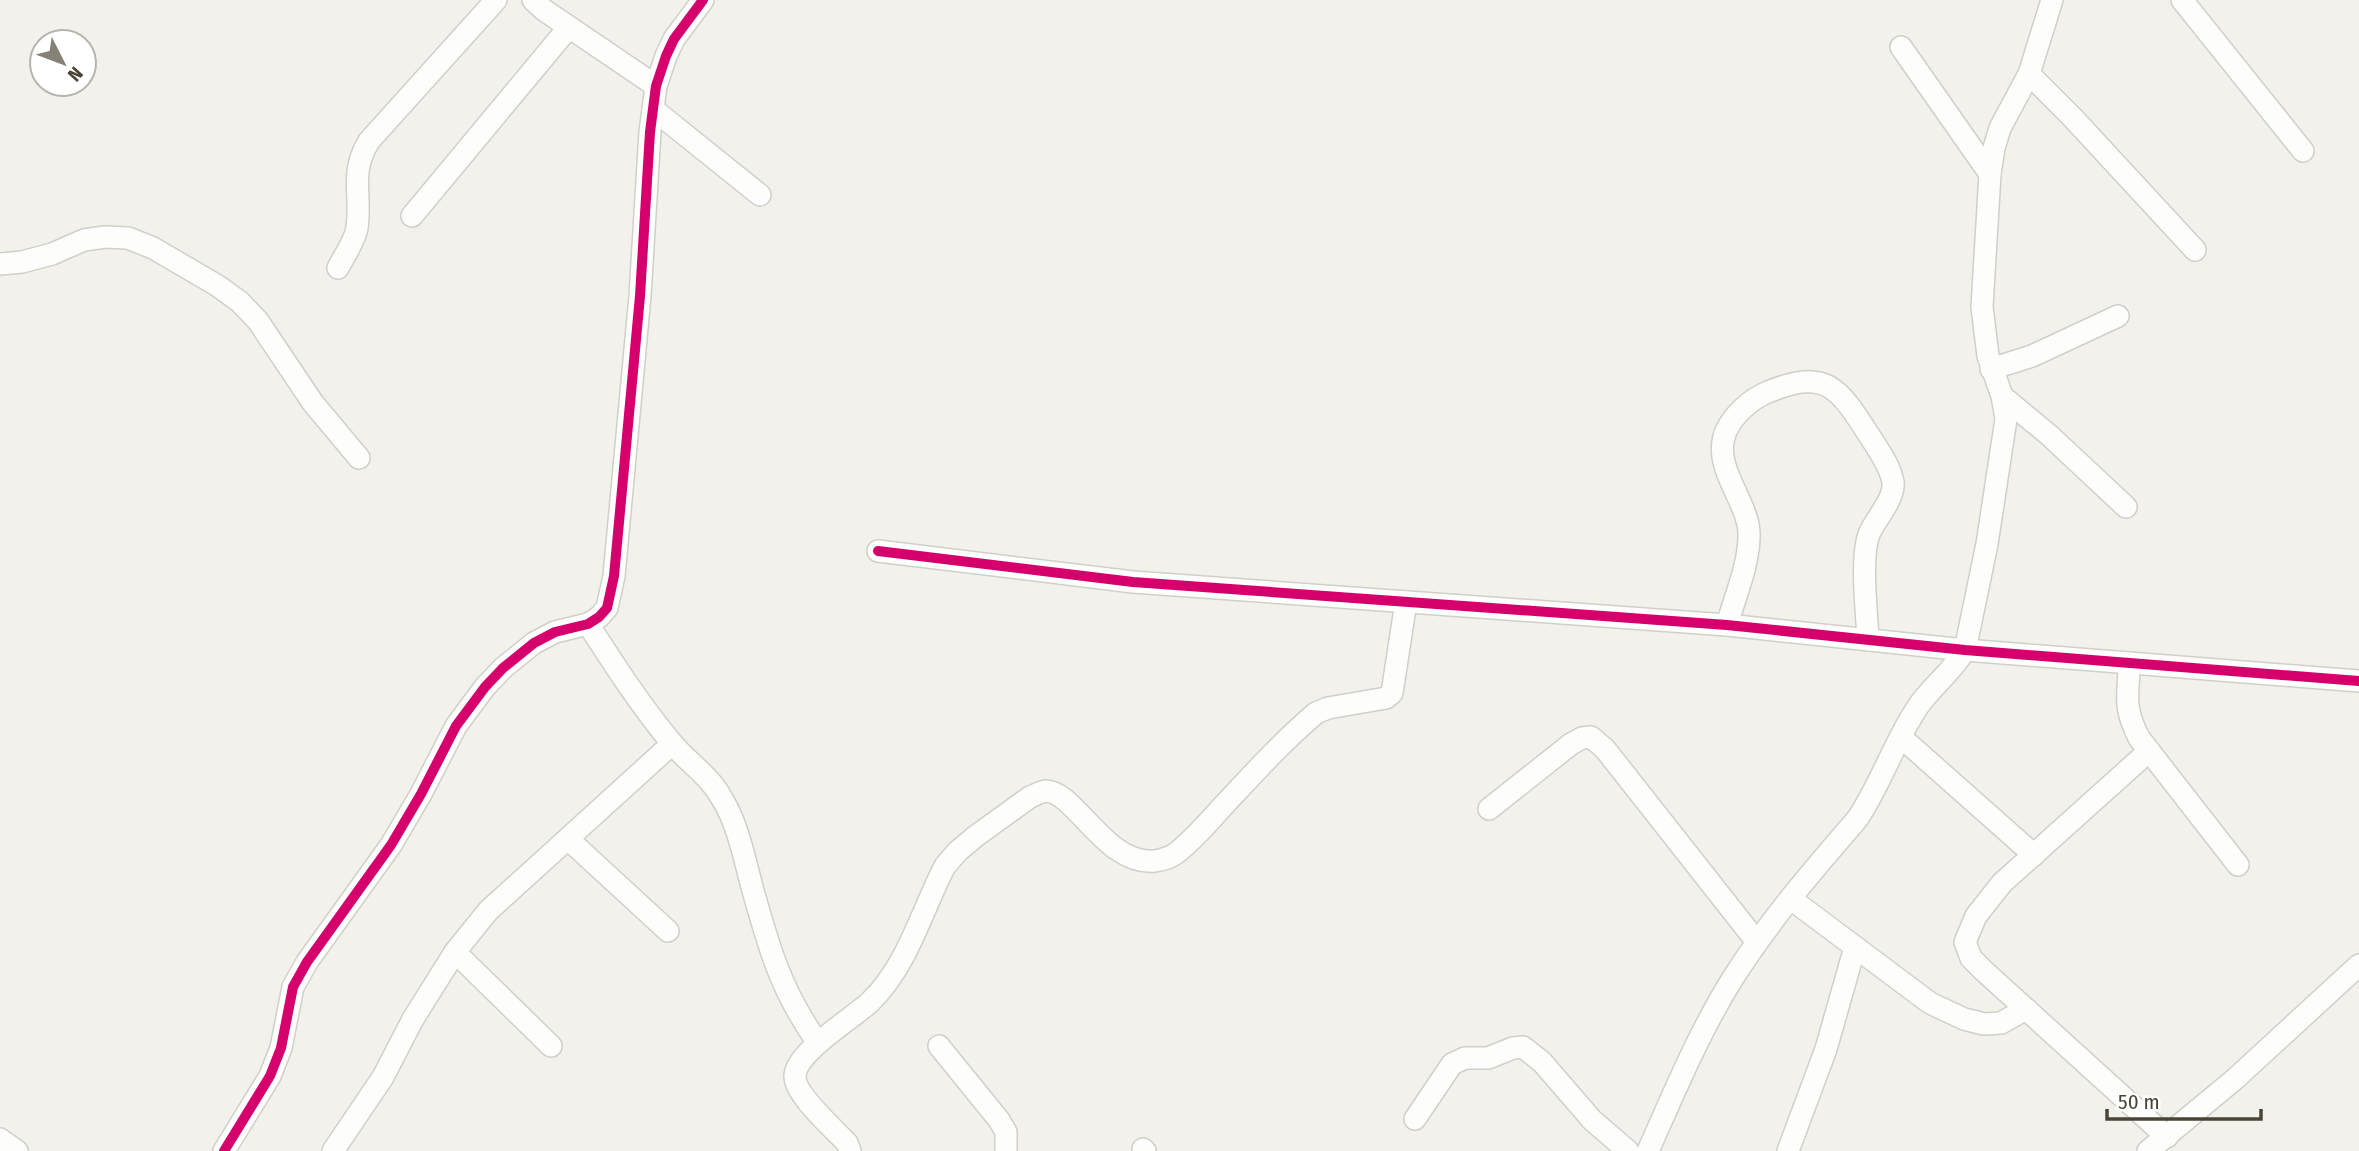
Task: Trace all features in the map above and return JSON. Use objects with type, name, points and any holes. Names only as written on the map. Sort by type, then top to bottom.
[{"type":"street","points":[[338,268],[356,232],[359,211],[356,175],[359,157],[369,141],[496,0]]},
{"type":"street","points":[[533,0],[656,86]]},
{"type":"street","points":[[224,1151],[270,1076],[281,1048],[293,987],[307,962],[391,845],[456,726],[485,687],[503,668],[534,643],[555,632],[588,624],[607,608],[614,576],[656,86],[674,39],[703,0]]},
{"type":"street","points":[[2182,0],[2303,152]]},
{"type":"street","points":[[1648,1151],[1731,981],[1757,942],[1870,800],[1917,708],[1959,661],[1965,650],[1998,480],[2006,419],[2003,396],[1992,369],[1984,337],[1982,307],[1990,174],[2000,128],[2029,74],[2056,2]]},
{"type":"street","points":[[412,216],[569,27]]},
{"type":"street","points":[[1901,47],[1990,174]]},
{"type":"street","points":[[2029,74],[2195,250]]},
{"type":"street","points":[[653,109],[760,195]]},
{"type":"street","points":[[0,264],[22,262],[52,254],[84,240],[106,237],[128,238],[153,248],[240,302],[258,321],[313,403],[359,458]]},
{"type":"street","points":[[1992,369],[2032,356],[2118,316]]},
{"type":"street","points":[[1727,625],[1748,551],[1749,532],[1746,515],[1729,478],[1723,449],[1725,434],[1732,420],[1760,395],[1785,385],[1818,381],[1843,396],[1889,469],[1893,482],[1892,491],[1865,547],[1868,640]]},
{"type":"street","points":[[2003,396],[2126,507]]},
{"type":"street","points":[[878,551],[1133,582],[1727,625],[1965,650],[2359,681]]},
{"type":"street","points":[[850,1151],[847,1143],[805,1098],[794,1079],[796,1065],[818,1043],[855,1015],[889,981],[945,866],[958,850],[1030,797],[1044,791],[1054,793],[1067,802],[1115,849],[1135,859],[1155,861],[1173,855],[1316,713],[1328,708],[1386,698],[1392,693],[1406,602]]},
{"type":"street","points":[[588,624],[627,684],[672,744],[721,795],[738,835],[762,925],[783,986],[798,1016],[818,1043]]},
{"type":"street","points":[[2129,663],[2126,702],[2139,738],[2238,865]]},
{"type":"street","points":[[1489,808],[1572,744],[1582,738],[1591,737],[1605,749],[1757,942]]},
{"type":"street","points":[[1902,738],[2034,855]]},
{"type":"street","points":[[345,1147],[413,1019],[455,952],[488,911],[672,744]]},
{"type":"street","points":[[2149,751],[2002,883],[1976,916],[1965,942],[1971,958],[2167,1138]]},
{"type":"street","points":[[568,838],[668,932]]},
{"type":"street","points":[[1791,899],[1930,1003],[1964,1019],[1984,1024],[2001,1023],[2025,1009]]},
{"type":"street","points":[[1788,1151],[1826,1049],[1855,947]]},
{"type":"street","points":[[455,952],[551,1046]]},
{"type":"street","points":[[2148,1151],[2167,1138],[2359,965]]},
{"type":"street","points":[[939,1046],[999,1120],[1006,1132],[1006,1151]]},
{"type":"street","points":[[1415,1119],[1452,1065],[1465,1058],[1488,1058],[1523,1047],[1542,1062],[1592,1120],[1629,1151]]},
{"type":"street","points":[[0,1139],[17,1151]]},
{"type":"cycle path","points":[[224,1151],[270,1076],[281,1048],[293,987],[307,962],[391,845],[456,726],[485,687],[503,668],[534,643],[555,632],[588,624],[607,608],[614,576],[656,86],[674,39],[703,0]]},
{"type":"cycle path","points":[[878,551],[1133,582],[1727,625],[1965,650],[2359,681]]}]
